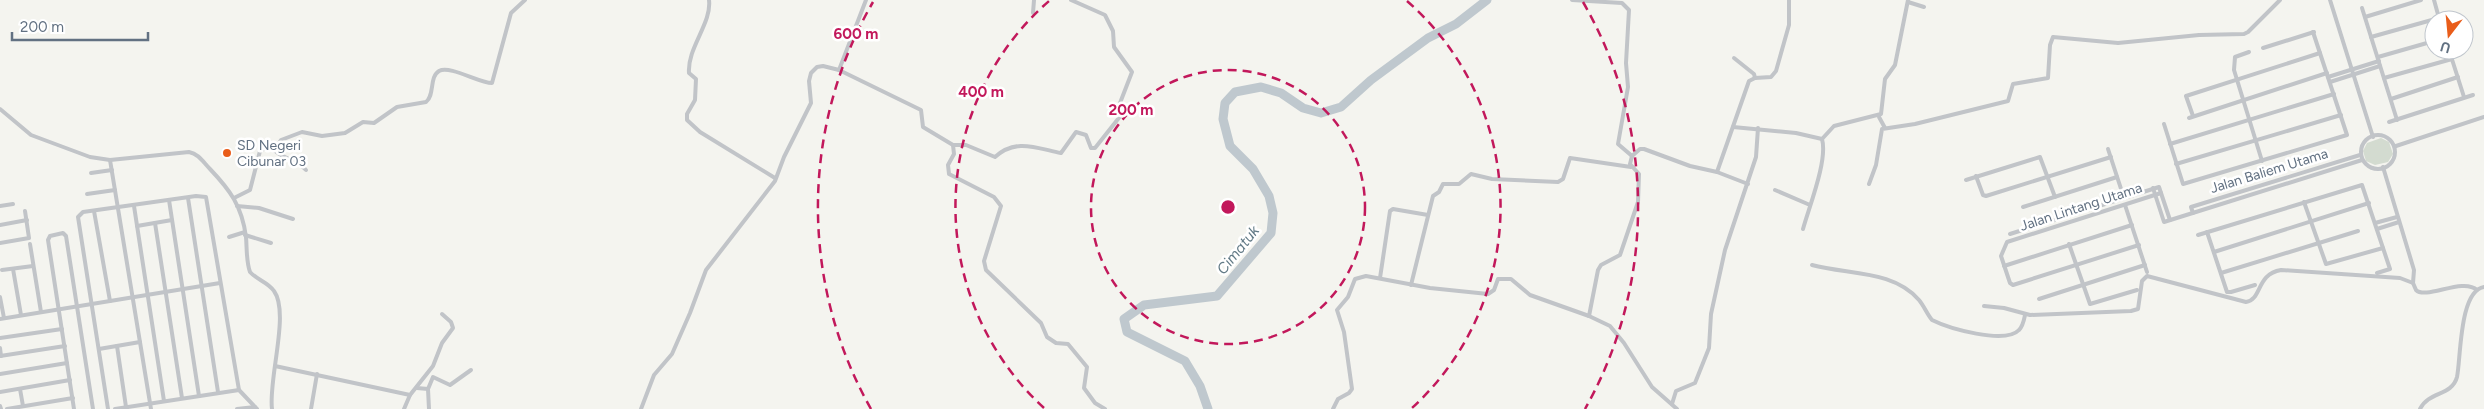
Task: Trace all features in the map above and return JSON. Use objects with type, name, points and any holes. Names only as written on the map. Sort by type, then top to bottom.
[{"type":"street","points":[[234,198],[249,192],[260,151],[276,148],[281,140],[302,132],[322,136],[345,133],[363,122],[374,123],[396,107],[426,102],[430,99],[437,72],[442,70],[450,70],[492,83],[511,12],[525,0]]},
{"type":"street","points":[[709,0],[710,9],[700,32],[689,67],[689,73],[696,79],[694,100],[687,114],[687,120],[700,132],[775,178]]},
{"type":"street","points":[[839,70],[866,0]]},
{"type":"street","points":[[1033,13],[1034,0]]},
{"type":"street","points":[[641,409],[654,375],[672,354],[690,314],[706,270],[775,181],[811,103],[809,81],[811,73],[817,67],[823,66],[839,70],[921,110],[923,127],[953,144],[966,145],[995,157],[1004,149],[1018,145],[1061,153],[1076,132],[1086,135],[1090,148],[1095,148],[1122,114],[1120,103],[1132,72],[1114,47],[1113,31],[1105,15],[1071,0]]},
{"type":"street","points":[[1572,0],[1622,3],[1629,10],[1626,63],[1628,82],[1618,144],[1632,156]]},
{"type":"street","points":[[1716,172],[1749,82],[1755,78],[1771,77],[1776,71],[1789,25],[1789,0]]},
{"type":"street","points":[[1884,128],[1921,123],[2008,101],[2013,84],[2048,78],[2051,39],[2055,37],[2118,43],[2199,35],[2244,34],[2280,0]]},
{"type":"street","points":[[2330,0],[2373,137]]},
{"type":"street","points":[[2365,17],[2421,0]]},
{"type":"street","points":[[1822,139],[1832,127],[1878,116],[1883,110],[1885,79],[1895,65],[1908,1],[1924,7]]},
{"type":"street","points":[[2362,8],[2397,120]]},
{"type":"street","points":[[2371,37],[2424,23]]},
{"type":"street","points":[[2164,124],[2183,184],[2347,135],[2313,32],[2263,48]]},
{"type":"street","points":[[2320,53],[2186,96],[2191,117],[2352,69],[2424,44]]},
{"type":"street","points":[[2249,52],[2235,57],[2234,70],[2262,161]]},
{"type":"street","points":[[1734,58],[1754,74],[1755,78]]},
{"type":"street","points":[[2384,78],[2445,60]]},
{"type":"street","points":[[2453,60],[2464,98]]},
{"type":"street","points":[[2330,82],[2380,66]]},
{"type":"street","points":[[2391,99],[2458,77]]},
{"type":"street","points":[[2170,144],[2334,94]]},
{"type":"street","points":[[2389,122],[2473,95]]},
{"type":"street","points":[[0,110],[31,136],[90,158],[110,160],[182,151],[192,152],[200,157],[221,180],[234,198],[237,206],[245,234],[250,272],[270,286],[278,297],[280,322],[272,409]]},
{"type":"street","points":[[2176,164],[2340,115]]},
{"type":"street","points":[[1869,184],[1876,165],[1880,138],[1884,128],[1878,116]]},
{"type":"street","points":[[2396,146],[2484,117]]},
{"type":"street","points":[[1733,127],[1758,128],[1811,135],[1822,139]]},
{"type":"street","points":[[1672,404],[1676,391],[1695,383],[1710,341],[1711,314],[1725,250],[1758,150],[1758,128]]},
{"type":"street","points":[[2373,137],[2386,137],[2396,146],[2395,158],[2382,168],[2371,167],[2362,160],[2360,154],[2365,143],[2373,137]]},
{"type":"street","points":[[1803,229],[1821,163],[1824,147],[1822,139]]},
{"type":"street","points":[[953,144],[954,154],[948,165],[949,174],[994,197],[1000,206],[984,261],[986,270],[1041,323],[1047,337],[1056,343],[1068,344],[1086,367],[1084,388],[1095,404],[1104,409]]},
{"type":"street","points":[[272,148],[280,155],[299,162],[306,170]]},
{"type":"street","points":[[1631,167],[1632,156],[1637,151],[1644,149],[1748,184]]},
{"type":"street","points":[[2108,149],[2124,198]]},
{"type":"street","name":"Jalan Baliem Utama","points":[[2193,213],[2191,207],[2360,154]]},
{"type":"street","points":[[1966,180],[2040,157],[2055,197]]},
{"type":"street","points":[[1976,176],[1984,196],[2111,157]]},
{"type":"street","points":[[1411,285],[1433,196],[1439,192],[1442,185],[1459,184],[1469,175],[1492,179],[1558,182],[1563,179],[1570,158],[1631,167],[1639,174],[1637,206],[1620,255],[1601,264],[1598,270],[1589,316]]},
{"type":"street","points":[[110,160],[131,298],[151,409]]},
{"type":"street","name":"Jalan Baliem Utama","points":[[2156,195],[2164,222],[2362,160]]},
{"type":"street","points":[[2382,168],[2414,270],[2414,287],[2421,293],[2442,288],[2470,286],[2477,290]]},
{"type":"street","points":[[91,174],[112,170]]},
{"type":"street","points":[[2023,207],[2117,177]]},
{"type":"street","points":[[2198,235],[2362,185],[2390,269],[2377,273]]},
{"type":"street","name":"Jalan Lintang Utama","points":[[2004,266],[2001,254],[2007,242],[2156,195],[2161,193],[2159,186],[2010,234]]},
{"type":"street","points":[[2153,188],[2156,195]]},
{"type":"street","points":[[87,194],[115,190]]},
{"type":"street","points":[[1775,190],[1810,205]]},
{"type":"street","points":[[2161,193],[2170,220]]},
{"type":"street","points":[[108,409],[78,217],[83,212],[169,200],[206,197],[239,390],[256,408]]},
{"type":"street","points":[[188,198],[218,392]]},
{"type":"street","points":[[169,200],[199,396]]},
{"type":"street","points":[[2304,202],[2324,262],[2329,264],[2383,248]]},
{"type":"street","points":[[2214,252],[2310,220],[2369,203]]},
{"type":"street","points":[[0,206],[13,204]]},
{"type":"street","points":[[2125,205],[2147,272]]},
{"type":"street","points":[[134,206],[164,401]]},
{"type":"street","points":[[237,206],[259,208],[293,219]]},
{"type":"street","points":[[1380,278],[1390,211],[1395,210],[1428,215]]},
{"type":"street","points":[[0,243],[30,238],[25,211]]},
{"type":"street","points":[[94,211],[110,301]]},
{"type":"street","points":[[2375,223],[2397,217]]},
{"type":"street","points":[[2059,218],[2061,225]]},
{"type":"street","points":[[0,225],[26,220]]},
{"type":"street","points":[[137,226],[172,220]]},
{"type":"street","points":[[2377,229],[2399,222]]},
{"type":"street","points":[[155,223],[182,398]]},
{"type":"street","points":[[2132,225],[2004,266],[2011,285],[2139,245]]},
{"type":"street","points":[[2221,273],[2358,231]]},
{"type":"street","points":[[2207,232],[2227,292],[2255,285]]},
{"type":"street","points":[[74,409],[48,240],[50,236],[63,233],[66,236],[93,409]]},
{"type":"street","points":[[229,237],[245,234],[270,243]]},
{"type":"street","points":[[30,244],[41,312]]},
{"type":"street","points":[[2069,244],[2090,304],[2137,290]]},
{"type":"street","points":[[1812,265],[1889,278],[1917,298],[1932,320],[1976,333],[1997,336],[2016,332],[2021,327],[2025,315]]},
{"type":"street","points":[[2039,298],[2145,265]]},
{"type":"street","points":[[2,270],[33,266]]},
{"type":"street","points":[[13,269],[21,315]]},
{"type":"street","points":[[1984,306],[2004,308],[2025,315],[2137,310],[2140,302],[2142,281],[2147,276],[2246,302],[2253,300],[2265,277],[2274,271],[2281,270],[2400,278],[2413,283]]},
{"type":"street","points":[[1333,409],[1338,399],[1350,393],[1352,388],[1344,332],[1337,310],[1348,297],[1355,279],[1366,276],[1411,285],[1488,294],[1494,290],[1498,279],[1506,278],[1514,281],[1530,295],[1589,316],[1614,330],[1652,386],[1677,409]]},
{"type":"street","points":[[0,298],[2,319],[220,284]]},
{"type":"street","points":[[2420,409],[2429,397],[2443,392],[2455,382],[2467,307],[2477,290],[2484,287]]},
{"type":"street","points":[[404,409],[410,395],[433,366],[442,343],[453,328],[451,322],[442,314]]},
{"type":"street","points":[[0,338],[62,328]]},
{"type":"street","points":[[99,349],[140,342]]},
{"type":"street","points":[[0,348],[1,356],[65,346]]},
{"type":"street","points":[[117,346],[126,407]]},
{"type":"street","points":[[0,374],[67,363]]},
{"type":"street","points":[[275,366],[410,395]]},
{"type":"street","points":[[429,409],[428,389],[433,377],[450,385],[463,378],[471,370]]},
{"type":"street","points":[[311,409],[317,374]]},
{"type":"street","points":[[0,392],[70,380]]},
{"type":"street","points":[[417,388],[428,389]]},
{"type":"street","points":[[20,389],[23,406]]},
{"type":"street","points":[[116,409],[239,390]]},
{"type":"street","points":[[7,409],[73,398]]},
{"type":"street","points":[[237,409],[256,408]]},
{"type":"shaded area","points":[[2381,138],[2389,142],[2393,154],[2388,162],[2375,165],[2366,161],[2363,151],[2367,143]]},
{"type":"waterway","name":"Cimatuk","points":[[1208,409],[1200,386],[1185,361],[1127,332],[1124,319],[1144,305],[1217,296],[1271,233],[1273,213],[1269,196],[1253,169],[1230,146],[1223,119],[1225,103],[1235,92],[1261,87],[1281,93],[1303,108],[1321,113],[1341,107],[1371,80],[1428,38],[1456,24],[1487,0]]},
{"type":"place","name":"SD Negeri Cibunar 03","points":[[227,153]]}]
